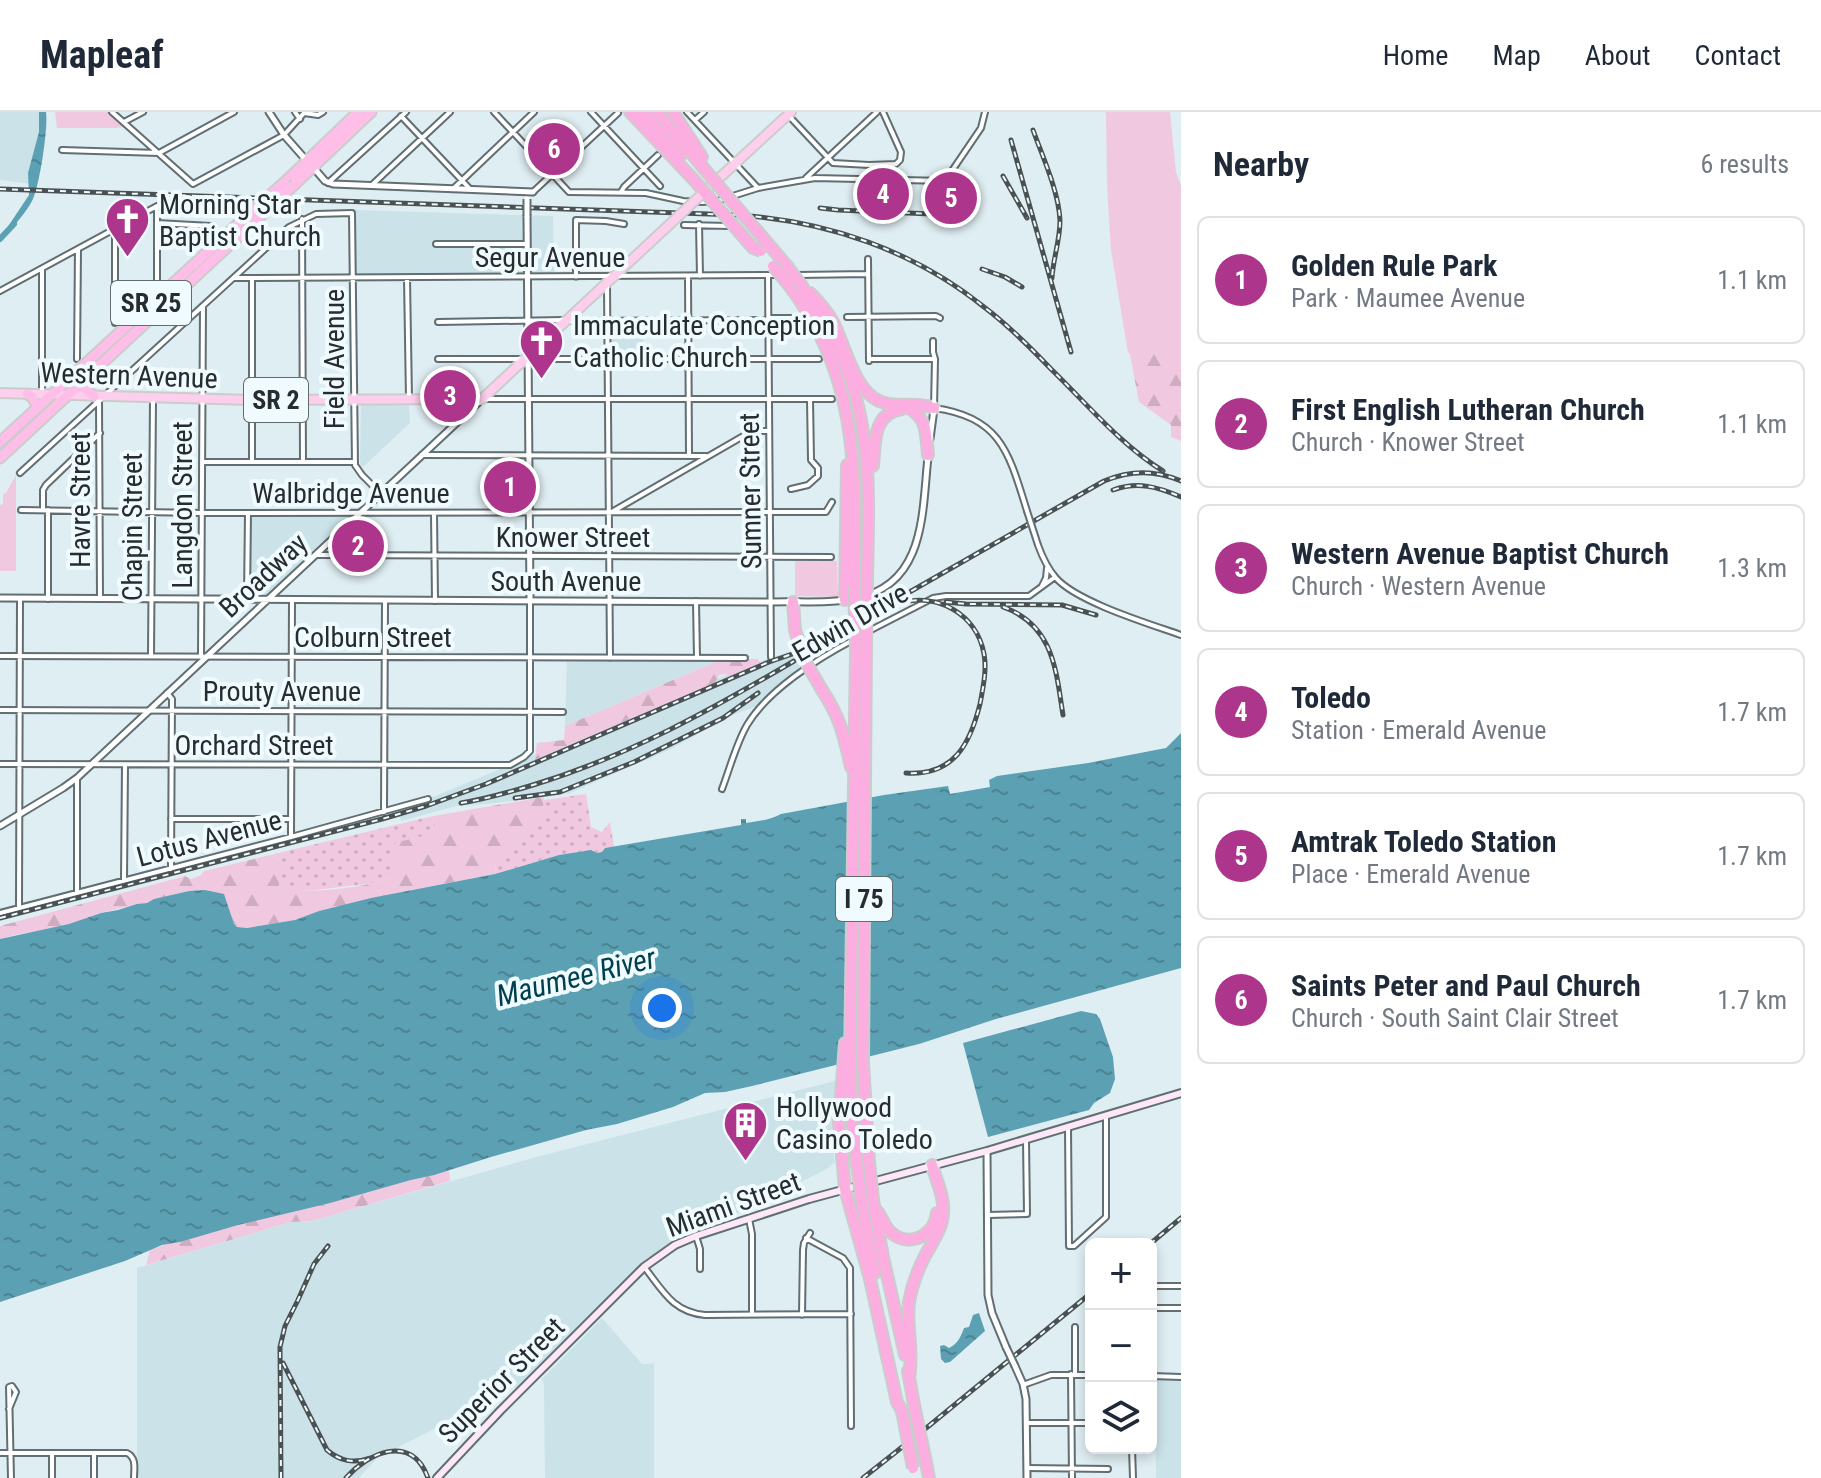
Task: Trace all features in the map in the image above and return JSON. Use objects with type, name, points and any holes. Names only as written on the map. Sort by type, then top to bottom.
[{"type":"highway","name":"SR 25","points":[[0,458],[295,184],[358,112]]},
{"type":"highway","name":"SR 25","points":[[0,442],[47,395],[252,211],[371,112]]},
{"type":"highway","points":[[630,112],[702,174]]},
{"type":"highway","name":"I 75","points":[[643,112],[702,174],[735,202],[764,249],[770,271],[788,284],[820,333],[847,412],[852,447],[854,586],[861,648]]},
{"type":"highway","name":"I 75","points":[[657,112],[702,174],[764,249],[787,266],[802,286],[826,326],[850,379],[865,438],[869,488],[867,580],[861,648],[862,1204],[914,1473]]},
{"type":"highway","points":[[673,112],[702,174]]},
{"type":"highway","points":[[802,286],[820,303],[832,321],[868,394],[889,404],[934,408]]},
{"type":"highway","points":[[835,372],[847,446],[845,600]]},
{"type":"highway","points":[[85,380],[84,388],[99,398]]},
{"type":"highway","points":[[27,394],[38,407]]},
{"type":"highway","points":[[869,488],[876,437],[882,420],[892,411],[934,408]]},
{"type":"highway","points":[[910,409],[921,417],[924,424],[928,455]]},
{"type":"highway","points":[[793,602],[795,630],[804,659],[839,718],[860,783]]},
{"type":"highway","name":"I 75","points":[[860,783],[852,962],[851,1083],[863,1163],[929,1478]]},
{"type":"highway","points":[[852,962],[841,1090],[840,1136],[845,1189],[870,1279],[897,1402],[902,1411]]},
{"type":"highway","points":[[874,1204],[893,1235],[911,1240],[925,1235],[935,1223],[937,1211],[929,1166]]},
{"type":"highway","points":[[909,1377],[908,1314],[911,1293],[920,1266],[941,1226],[943,1213],[941,1195],[929,1166]]},
{"type":"main road","name":"Broadway","points":[[482,399],[788,113]]},
{"type":"main road","name":"Western Avenue","points":[[0,393],[252,400],[482,399]]},
{"type":"main road","name":"Miami Street","points":[[598,1314],[644,1267],[667,1250],[696,1236],[845,1189],[987,1151],[1181,1093]]},
{"type":"main road","name":"Superior Street","points":[[436,1477],[598,1314]]},
{"type":"street","points":[[112,112],[193,184],[284,135],[304,112],[318,115],[323,112]]},
{"type":"street","points":[[124,122],[143,112]]},
{"type":"street","points":[[62,150],[159,153],[234,112]]},
{"type":"street","points":[[269,112],[284,135],[327,182],[533,192]]},
{"type":"street","points":[[295,112],[300,119]]},
{"type":"street","points":[[372,185],[450,112]]},
{"type":"street","points":[[494,112],[569,192],[646,193],[702,202],[717,201],[758,188],[824,178],[945,181],[982,126],[985,112]]},
{"type":"street","points":[[453,189],[534,112]]},
{"type":"street","points":[[591,112],[660,186]]},
{"type":"street","points":[[687,112],[758,188]]},
{"type":"street","points":[[695,120],[704,112]]},
{"type":"street","points":[[804,180],[877,112]]},
{"type":"street","points":[[788,113],[833,163],[898,163],[901,158],[899,147],[883,112]]},
{"type":"street","points":[[530,712],[527,199],[618,113]]},
{"type":"street","points":[[327,182],[404,114],[470,189]]},
{"type":"street","points":[[621,192],[658,155]]},
{"type":"street","points":[[0,291],[157,206],[157,281]]},
{"type":"street","name":"Field Avenue","points":[[302,219],[316,214],[352,213],[355,462],[362,475],[381,494]]},
{"type":"street","points":[[302,219],[303,462]]},
{"type":"street","points":[[20,473],[99,398],[289,227],[302,219]]},
{"type":"street","points":[[576,277],[576,220],[624,224]]},
{"type":"street","points":[[157,223],[211,226]]},
{"type":"street","points":[[699,224],[700,276]]},
{"type":"street","points":[[684,225],[729,226]]},
{"type":"street","points":[[115,229],[115,323]]},
{"type":"street","points":[[436,244],[527,244]]},
{"type":"street","points":[[77,359],[78,249]]},
{"type":"street","points":[[633,259],[633,268],[639,276]]},
{"type":"street","points":[[868,259],[869,360],[935,357]]},
{"type":"street","points":[[42,269],[47,395]]},
{"type":"street","name":"Segur Avenue","points":[[233,278],[576,277],[611,280],[639,276],[770,271],[868,274]]},
{"type":"street","name":"Sumner Street","points":[[770,271],[771,657]]},
{"type":"street","points":[[688,276],[689,456]]},
{"type":"street","points":[[407,278],[409,399]]},
{"type":"street","points":[[252,279],[252,462]]},
{"type":"street","points":[[610,658],[608,321],[611,280]]},
{"type":"street","name":"Langdon Street","points":[[203,306],[204,657]]},
{"type":"street","points":[[847,317],[940,318]]},
{"type":"street","points":[[438,322],[795,318]]},
{"type":"street","name":"South Avenue","points":[[0,598],[793,602],[866,596],[898,577],[909,562],[919,536],[934,408],[933,341]]},
{"type":"street","points":[[438,359],[819,359]]},
{"type":"street","name":"Havre Street","points":[[99,398],[100,599]]},
{"type":"street","name":"Chapin Street","points":[[151,656],[153,398]]},
{"type":"street","name":"Western Avenue","points":[[482,399],[832,399]]},
{"type":"street","name":"Broadway","points":[[0,826],[77,778],[482,399]]},
{"type":"street","points":[[791,489],[808,485],[818,476],[819,471],[811,460],[810,399]]},
{"type":"street","points":[[934,408],[969,416],[991,431],[1010,458],[1038,545],[1055,577],[1085,599],[1181,635]]},
{"type":"street","points":[[609,513],[752,431],[769,431]]},
{"type":"street","points":[[48,599],[43,490],[100,433]]},
{"type":"street","points":[[422,455],[706,456]]},
{"type":"street","points":[[202,462],[355,462]]},
{"type":"street","name":"Walbridge Avenue","points":[[21,510],[152,513],[770,513],[826,512],[832,502]]},
{"type":"street","points":[[247,600],[248,513]]},
{"type":"street","points":[[434,513],[435,601]]},
{"type":"street","name":"Knower Street","points":[[316,555],[831,557]]},
{"type":"street","points":[[1039,590],[1046,578],[1045,562]]},
{"type":"street","name":"Edwin Drive","points":[[722,789],[754,714],[822,657],[933,598],[1023,597],[1034,594],[1055,577]]},
{"type":"street","points":[[286,583],[286,591],[292,600],[291,837]]},
{"type":"street","points":[[19,908],[20,599]]},
{"type":"street","points":[[384,812],[385,601]]},
{"type":"street","points":[[696,601],[697,658]]},
{"type":"street","name":"Colburn Street","points":[[0,656],[745,658]]},
{"type":"street","points":[[167,693],[172,699],[171,869]]},
{"type":"street","name":"Prouty Avenue","points":[[0,710],[563,712]]},
{"type":"street","name":"Orchard Street","points":[[0,764],[507,765],[530,751],[530,712]]},
{"type":"street","points":[[124,880],[125,765]]},
{"type":"street","points":[[77,778],[77,893]]},
{"type":"street","name":"Lotus Avenue","points":[[1,910],[171,869],[428,799]]},
{"type":"street","points":[[0,819],[11,820]]},
{"type":"street","points":[[171,819],[291,819]]},
{"type":"street","points":[[1068,1127],[1069,1246],[1074,1246],[1106,1217],[1106,1115]]},
{"type":"street","points":[[988,1215],[1027,1214],[1026,1139]]},
{"type":"street","points":[[987,1151],[988,1298],[1023,1385],[1027,1478]]},
{"type":"street","points":[[749,1219],[752,1234],[752,1314]]},
{"type":"street","points":[[802,1315],[802,1256],[808,1235],[848,1262],[851,1426]]},
{"type":"street","points":[[696,1236],[700,1249],[700,1269]]},
{"type":"street","points":[[644,1267],[671,1301],[685,1311],[703,1315],[851,1314]]},
{"type":"street","points":[[1157,1286],[1181,1286]]},
{"type":"street","points":[[1157,1308],[1181,1308]]},
{"type":"street","points":[[1072,1478],[1075,1327]]},
{"type":"street","points":[[1023,1385],[1043,1376],[1085,1375]]},
{"type":"street","points":[[1157,1376],[1181,1377]]},
{"type":"street","points":[[9,1409],[16,1392],[12,1386],[8,1389],[11,1478]]},
{"type":"street","points":[[1027,1423],[1085,1423]]},
{"type":"street","points":[[0,1453],[130,1454],[134,1460],[134,1478]]},
{"type":"street","points":[[52,1453],[52,1478]]},
{"type":"street","points":[[94,1453],[94,1478]]},
{"type":"street","points":[[1132,1454],[1133,1478]]},
{"type":"street","points":[[1027,1468],[1108,1469]]},
{"type":"shaded area","points":[[0,112],[46,112],[42,155],[33,184],[0,180]]},
{"type":"shaded area","points":[[354,210],[553,216],[554,274],[355,276]]},
{"type":"shaded area","points":[[644,322],[643,356],[610,356],[610,323]]},
{"type":"shaded area","points":[[361,403],[409,403],[410,423],[363,467],[360,464]]},
{"type":"shaded area","points":[[249,515],[350,516],[266,596],[249,596]]},
{"type":"shaded area","points":[[836,628],[847,641],[763,704],[732,715],[671,749],[570,793],[456,806],[401,821],[397,808],[428,799],[755,663],[800,648]]},
{"type":"shaded area","points":[[567,658],[724,658],[565,726]]},
{"type":"shaded area","points":[[839,1080],[833,1148],[835,1162],[827,1169],[647,1258],[518,1386],[377,1458],[359,1478],[137,1478],[137,1268],[291,1222],[312,1221],[536,1157]]},
{"type":"shaded area","points":[[602,1318],[642,1364],[654,1362],[654,1478],[545,1478],[542,1379]]},
{"type":"shaded area","points":[[1157,1379],[1181,1379],[1181,1478],[1156,1478]]},
{"type":"green space","points":[[55,112],[111,112],[127,126],[57,128]]},
{"type":"green space","points":[[1104,112],[1170,112],[1176,172],[1181,186],[1181,355],[1128,353],[1111,250]]},
{"type":"green space","points":[[1181,293],[1181,441],[1171,437],[1171,425],[1139,402],[1127,339]]},
{"type":"green space","points":[[495,461],[525,461],[525,508],[495,508]]},
{"type":"green space","points":[[16,475],[16,571],[0,571],[0,505],[3,504],[3,494]]},
{"type":"green space","points":[[795,561],[837,561],[838,597],[795,596]]},
{"type":"green space","points":[[722,659],[757,659],[761,663],[729,676],[719,675],[715,683],[535,760],[537,743],[564,740],[565,726]]},
{"type":"green space","points":[[586,794],[591,827],[602,832],[610,822],[614,847],[597,853],[591,850],[559,855],[495,874],[496,860],[543,811],[544,800]]},
{"type":"green space","points":[[544,797],[543,811],[496,860],[495,874],[247,928],[234,924],[225,897],[196,890],[100,913],[68,925],[0,939],[0,926],[185,876],[191,879],[204,871],[270,855],[279,860],[279,887],[320,890],[380,882],[392,878],[395,843],[434,833],[433,816]]},
{"type":"green space","points":[[433,816],[434,834],[392,878],[315,890],[295,891],[278,887],[279,860],[270,855]]},
{"type":"green space","points":[[449,1169],[450,1181],[312,1221],[291,1222],[146,1265],[150,1250],[170,1243]]},
{"type":"water","points":[[39,112],[46,112],[46,120],[36,191],[11,230],[7,228],[29,195],[28,173],[39,132]]},
{"type":"water","name":"Maumee River","points":[[1181,733],[1181,968],[996,1019],[919,1044],[752,1086],[705,1093],[673,1107],[617,1124],[586,1130],[330,1203],[162,1245],[125,1261],[0,1302],[0,939],[69,924],[189,891],[224,894],[237,927],[295,920],[371,898],[495,874],[559,855],[591,850],[597,853],[605,848],[741,825],[741,819],[746,819],[746,823],[755,822],[781,814],[948,786],[950,794],[990,787],[989,780],[997,776],[1166,748]]},
{"type":"water","points":[[1081,1011],[1096,1014],[1100,1019],[1113,1057],[1115,1079],[1110,1093],[1089,1110],[988,1137],[963,1043]]},
{"type":"water","points":[[979,1313],[985,1331],[945,1363],[941,1359],[940,1346],[949,1348],[955,1344],[964,1328],[969,1327],[973,1315]]},
{"type":"waterway","points":[[0,239],[14,224]]},
{"type":"railway","points":[[1033,130],[1059,210],[1060,228],[1052,278]]},
{"type":"railway","points":[[1011,140],[1071,352]]},
{"type":"railway","points":[[1003,176],[1027,218]]},
{"type":"railway","points":[[0,189],[737,215],[804,224],[898,254],[957,287],[1010,329],[1119,437],[1163,471]]},
{"type":"railway","points":[[820,208],[955,215]]},
{"type":"railway","points":[[982,269],[1022,287]]},
{"type":"railway","points":[[0,918],[382,819],[486,784],[769,662],[804,650],[1104,481],[1143,473],[1181,481]]},
{"type":"railway","points":[[1113,490],[1148,486],[1181,497]]},
{"type":"railway","points":[[899,603],[927,601],[953,609],[973,628],[985,660],[980,704],[965,744],[948,763],[936,769],[906,773]]},
{"type":"railway","points":[[946,602],[1062,605],[1096,615]]},
{"type":"railway","points":[[1003,607],[1020,615],[1043,637],[1054,666],[1063,715]]},
{"type":"railway","points":[[461,803],[533,785],[635,746],[699,715],[794,661]]},
{"type":"railway","points":[[515,798],[560,792],[634,762],[723,718],[758,693]]},
{"type":"railway","points":[[1157,1238],[1181,1218]]},
{"type":"railway","points":[[281,1478],[280,1347],[285,1326],[314,1264],[328,1246]]},
{"type":"railway","points":[[863,1478],[1085,1298]]},
{"type":"railway","points":[[283,1363],[327,1450],[347,1460],[370,1458]]},
{"type":"railway","points":[[346,1478],[366,1461],[390,1451],[412,1455],[428,1478]]},
{"type":"place","name":"Saints Peter and Paul Church","points":[[554,149]]},
{"type":"place","name":"Toledo","points":[[883,194]]},
{"type":"place","name":"Amtrak Toledo Station","points":[[951,198]]},
{"type":"place","name":"Morning Star Baptist Church","points":[[128,259]]},
{"type":"place","name":"Immaculate Conception Catholic Church","points":[[542,380]]},
{"type":"place","name":"Western Avenue Baptist Church","points":[[450,396]]},
{"type":"place","name":"Golden Rule Park","points":[[510,487]]},
{"type":"place","name":"First English Lutheran Church","points":[[358,546]]},
{"type":"place","name":"Hollywood Casino Toledo","points":[[745,1162]]}]
